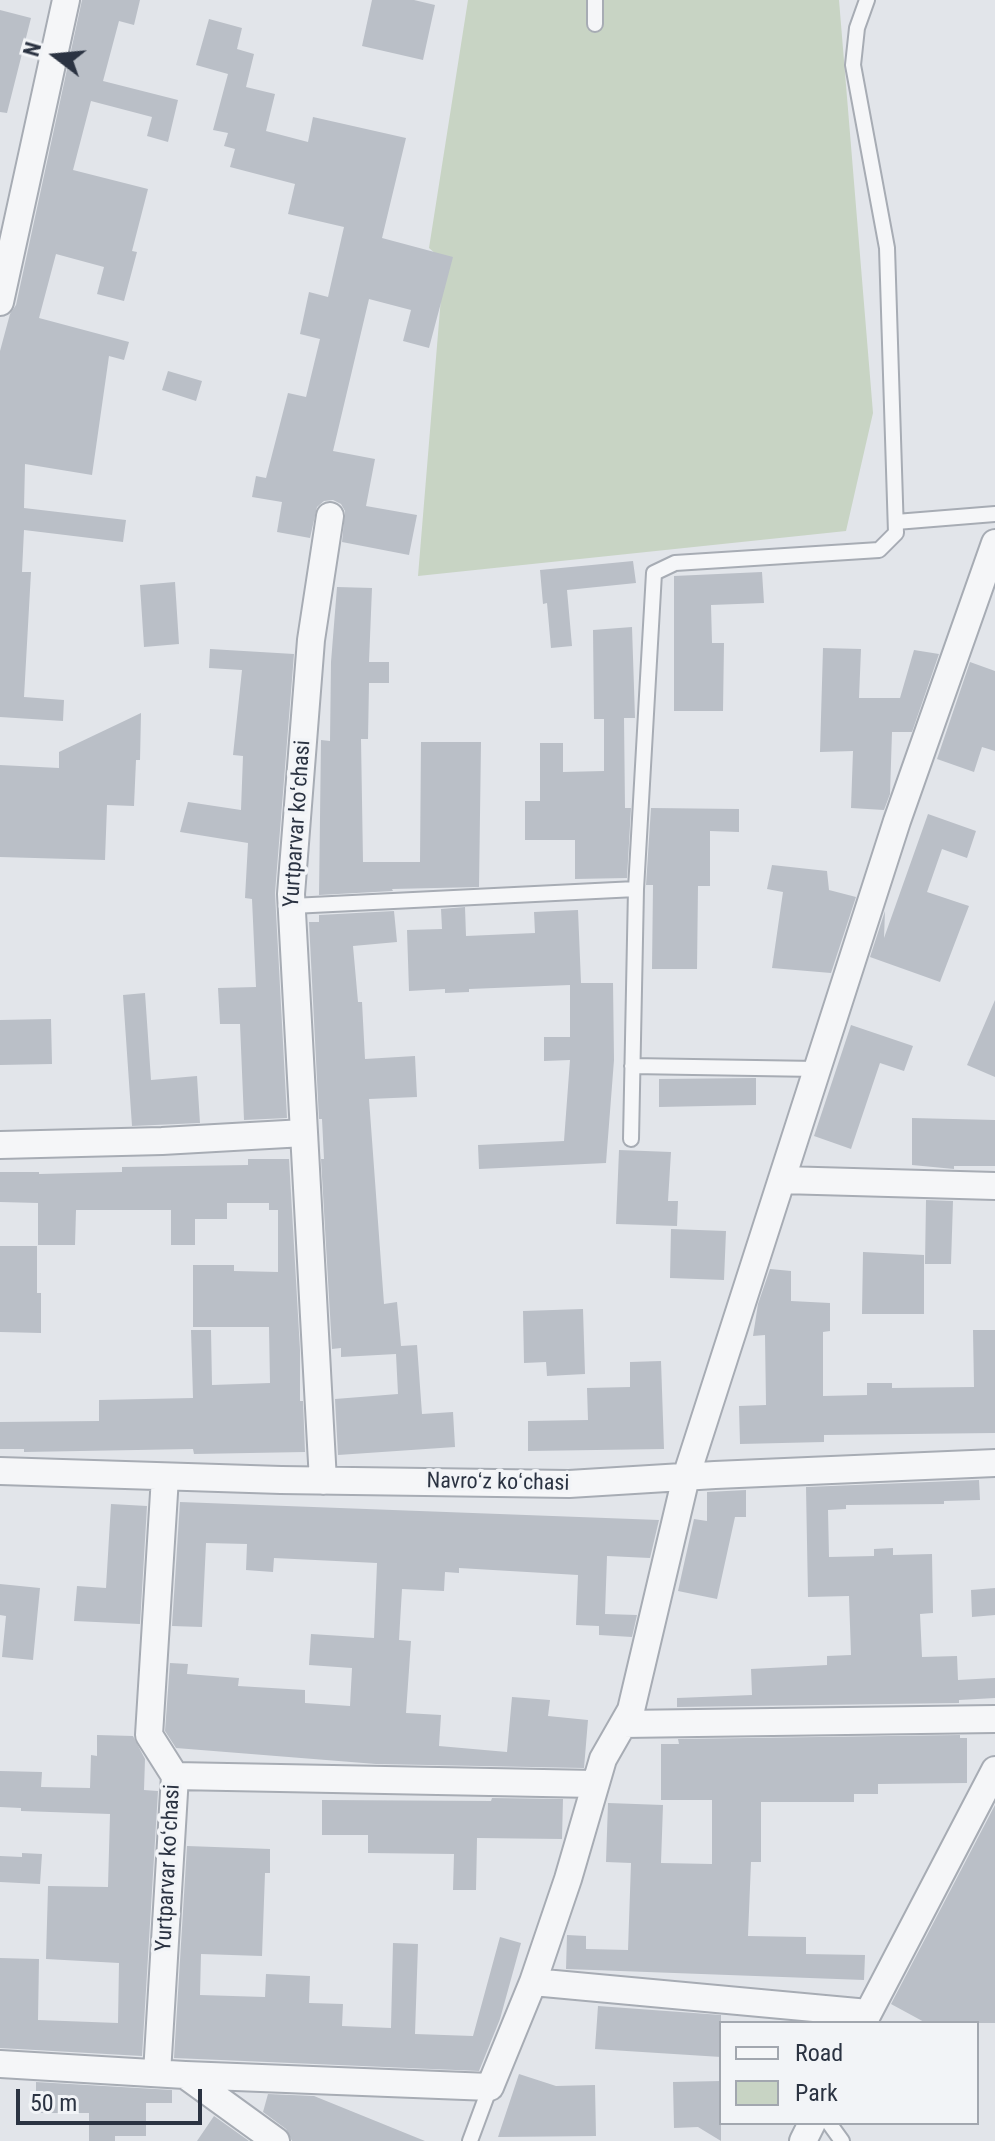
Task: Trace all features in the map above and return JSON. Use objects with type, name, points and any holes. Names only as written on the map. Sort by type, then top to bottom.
[{"type":"street","points":[[0,302],[66,0]]},
{"type":"street","name":"Yurtparvar koʻchasi","points":[[323,1481],[292,906],[311,640],[330,516]]},
{"type":"street","points":[[0,2064],[490,2087],[533,1982],[568,1879],[603,1759],[631,1710],[686,1477],[897,821],[995,543]]},
{"type":"street","points":[[0,1145],[304,1133]]},
{"type":"street","points":[[782,1180],[995,1186]]},
{"type":"street","name":"Navroʻz koʻchasi","points":[[0,1471],[323,1481],[569,1484],[995,1463]]},
{"type":"street","name":"Yurtparvar koʻchasi","points":[[157,2073],[175,1776],[149,1735],[165,1477]]},
{"type":"street","points":[[623,1724],[995,1719]]},
{"type":"street","points":[[533,1982],[865,2018],[995,1770]]},
{"type":"street","points":[[175,1776],[595,1784]]},
{"type":"street","points":[[185,2075],[276,2141]]},
{"type":"lane","points":[[595,0],[595,24]]},
{"type":"lane","points":[[631,1139],[636,889],[654,573],[675,563],[879,550],[896,533],[887,248],[853,65],[857,28],[867,0]]},
{"type":"lane","points":[[896,522],[995,514]]},
{"type":"lane","points":[[292,906],[636,889]]},
{"type":"lane","points":[[632,1066],[817,1069]]},
{"type":"lane","points":[[470,2141],[490,2087]]},
{"type":"green space","points":[[468,0],[839,0],[873,413],[846,531],[418,576],[444,261],[429,248]]},
{"type":"building","points":[[82,0],[140,0],[134,25],[119,21],[103,81],[178,100],[168,142],[147,136],[152,117],[91,101],[73,170],[148,189],[132,251],[137,252],[124,301],[97,294],[104,267],[56,254],[39,318],[129,342],[124,360],[109,356],[92,475],[25,464],[24,508],[126,520],[123,542],[24,530],[22,572],[31,572],[24,697],[64,700],[63,721],[0,717],[0,351],[10,314],[16,305]]},
{"type":"building","points":[[372,0],[414,0],[435,5],[423,60],[362,46]]},
{"type":"building","points":[[0,10],[31,18],[7,113],[0,112]]},
{"type":"building","points":[[209,19],[242,28],[237,49],[254,54],[246,87],[275,94],[266,131],[308,142],[313,117],[406,138],[382,238],[453,257],[429,348],[403,341],[411,310],[369,299],[333,451],[375,459],[366,506],[417,515],[409,555],[342,542],[345,511],[341,504],[333,500],[324,501],[317,507],[310,538],[277,532],[282,502],[252,497],[256,476],[266,478],[288,393],[306,397],[320,339],[300,334],[309,292],[328,297],[344,227],[288,214],[295,184],[230,167],[235,149],[224,146],[228,133],[213,130],[228,74],[196,65]]},
{"type":"building","points":[[168,371],[202,381],[196,401],[162,390]]},
{"type":"building","points":[[633,561],[636,583],[567,590],[572,646],[551,648],[540,570]]},
{"type":"building","points":[[762,572],[764,603],[711,605],[712,643],[724,643],[723,711],[674,711],[674,576]]},
{"type":"building","points":[[175,582],[179,644],[144,647],[140,585]]},
{"type":"building","points":[[337,587],[372,588],[369,662],[389,662],[389,683],[369,683],[368,739],[361,739],[363,862],[420,862],[421,742],[481,742],[479,887],[319,895],[321,740],[330,741],[331,662]]},
{"type":"building","points":[[632,627],[635,718],[624,718],[625,808],[631,808],[627,878],[575,879],[575,840],[525,840],[525,801],[540,801],[540,743],[563,743],[563,772],[604,771],[604,719],[594,719],[593,630]]},
{"type":"building","points":[[823,648],[861,649],[859,698],[900,698],[914,650],[939,654],[912,732],[892,732],[890,794],[884,810],[851,808],[853,751],[820,752]]},
{"type":"building","points":[[210,649],[294,654],[275,893],[287,1118],[244,1120],[240,1024],[220,1024],[218,988],[256,987],[252,899],[245,898],[248,843],[180,832],[188,802],[241,810],[243,756],[233,755],[242,670],[209,668]]},
{"type":"building","points":[[970,662],[995,671],[995,751],[982,747],[974,772],[937,759]]},
{"type":"building","points":[[141,713],[140,760],[136,760],[134,806],[107,805],[105,860],[0,857],[0,765],[59,768],[59,752]]},
{"type":"building","points":[[651,808],[739,809],[739,832],[710,831],[710,886],[698,886],[697,969],[652,969],[653,885],[646,885]]},
{"type":"building","points":[[928,814],[976,831],[967,858],[942,849],[927,892],[969,906],[940,982],[870,957],[885,911],[884,938]]},
{"type":"building","points":[[772,865],[827,871],[829,890],[856,897],[831,973],[772,968],[783,892],[767,889]]},
{"type":"building","points":[[465,907],[466,936],[535,933],[534,912],[578,910],[581,983],[613,983],[614,1060],[606,1163],[479,1169],[478,1145],[564,1141],[570,1060],[544,1061],[544,1037],[570,1037],[570,985],[469,989],[469,992],[445,993],[445,989],[409,991],[407,930],[442,929],[441,909]]},
{"type":"building","points":[[394,911],[397,942],[353,946],[358,1002],[362,1002],[365,1059],[415,1056],[417,1097],[369,1099],[384,1304],[397,1302],[401,1346],[417,1345],[422,1414],[453,1412],[455,1447],[338,1455],[335,1399],[398,1394],[396,1354],[341,1357],[341,1348],[332,1349],[309,922],[319,922],[319,915]]},
{"type":"building","points":[[145,993],[151,1080],[197,1076],[200,1123],[132,1126],[123,995]]},
{"type":"building","points":[[995,1000],[995,1077],[967,1065]]},
{"type":"building","points":[[51,1019],[52,1064],[0,1065],[0,1020]]},
{"type":"building","points":[[851,1025],[913,1046],[904,1071],[880,1063],[851,1149],[814,1136]]},
{"type":"building","points":[[756,1078],[756,1105],[659,1107],[659,1079]]},
{"type":"building","points":[[912,1118],[995,1120],[995,1166],[954,1166],[954,1169],[912,1165]]},
{"type":"building","points":[[619,1150],[671,1152],[668,1201],[678,1201],[677,1226],[616,1224]]},
{"type":"building","points":[[248,1159],[289,1159],[305,1452],[194,1454],[193,1449],[24,1452],[24,1449],[0,1449],[0,1422],[99,1421],[99,1400],[193,1398],[191,1330],[211,1330],[212,1385],[270,1383],[269,1327],[193,1327],[193,1265],[234,1265],[234,1271],[278,1272],[278,1210],[269,1210],[269,1203],[227,1203],[227,1219],[195,1219],[195,1245],[171,1245],[171,1210],[76,1210],[75,1245],[38,1245],[38,1203],[0,1202],[0,1172],[122,1172],[122,1167],[248,1165]]},
{"type":"building","points":[[926,1200],[953,1201],[951,1264],[925,1264]]},
{"type":"building","points":[[671,1229],[726,1231],[724,1280],[670,1278]]},
{"type":"building","points":[[0,1246],[37,1246],[41,1333],[0,1332]]},
{"type":"building","points":[[863,1252],[924,1255],[924,1314],[862,1314]]},
{"type":"building","points":[[770,1269],[791,1271],[791,1301],[830,1303],[830,1331],[823,1332],[823,1396],[867,1395],[867,1383],[892,1383],[892,1388],[974,1387],[973,1330],[995,1330],[995,1433],[824,1435],[824,1442],[740,1444],[739,1406],[766,1405],[765,1335],[753,1336],[758,1304]]},
{"type":"building","points":[[583,1309],[585,1374],[547,1376],[546,1362],[524,1363],[523,1311]]},
{"type":"building","points":[[661,1361],[664,1449],[528,1451],[528,1421],[588,1420],[587,1388],[630,1387],[630,1362]]},
{"type":"building","points":[[979,1480],[980,1500],[944,1501],[944,1504],[846,1505],[846,1509],[828,1510],[829,1557],[874,1556],[874,1549],[893,1548],[893,1555],[932,1554],[933,1613],[920,1614],[922,1657],[957,1656],[958,1680],[995,1678],[995,1698],[959,1700],[959,1703],[677,1707],[677,1698],[752,1695],[751,1669],[827,1665],[827,1656],[851,1655],[849,1596],[808,1597],[806,1487]]},
{"type":"building","points":[[746,1490],[746,1517],[735,1517],[717,1599],[678,1591],[694,1519],[707,1521],[707,1492]]},
{"type":"building","points":[[180,1502],[659,1520],[650,1558],[607,1556],[605,1614],[637,1615],[632,1637],[599,1635],[599,1626],[576,1625],[578,1575],[459,1568],[459,1573],[445,1572],[444,1591],[402,1589],[399,1640],[411,1641],[406,1713],[441,1715],[439,1746],[507,1752],[512,1697],[550,1700],[548,1716],[588,1720],[584,1768],[376,1764],[176,1748],[165,1731],[170,1663],[188,1664],[187,1674],[239,1678],[238,1686],[305,1690],[305,1703],[350,1706],[352,1668],[309,1665],[311,1634],[374,1638],[377,1563],[274,1558],[273,1572],[246,1570],[247,1544],[206,1543],[202,1627],[172,1626]]},
{"type":"building","points":[[111,1504],[147,1506],[140,1624],[74,1621],[77,1586],[106,1588]]},
{"type":"building","points":[[0,1584],[40,1588],[33,1660],[2,1657],[6,1616],[0,1615]]},
{"type":"building","points":[[995,1588],[995,1615],[972,1617],[971,1590]]},
{"type":"building","points":[[97,1735],[133,1736],[145,1759],[144,1790],[158,1791],[142,2056],[0,2048],[0,1958],[39,1959],[38,2020],[118,2023],[119,1963],[46,1959],[48,1886],[108,1887],[110,1814],[21,1811],[21,1808],[0,1807],[0,1771],[42,1772],[41,1787],[90,1788],[91,1755],[97,1756]]},
{"type":"building","points":[[960,1735],[960,1738],[967,1738],[967,1783],[878,1784],[878,1794],[854,1794],[854,1802],[761,1802],[761,1862],[751,1862],[748,1936],[806,1937],[806,1954],[865,1955],[864,1980],[566,1969],[567,1935],[586,1936],[586,1949],[628,1950],[631,1863],[606,1862],[608,1803],[663,1805],[661,1863],[712,1864],[712,1800],[661,1800],[661,1744],[679,1744],[678,1739]]},
{"type":"building","points":[[492,1798],[563,1799],[562,1839],[477,1838],[476,1890],[453,1890],[454,1854],[368,1853],[368,1835],[322,1835],[322,1800],[491,1801]]},
{"type":"building","points":[[995,1805],[995,2023],[922,2021],[891,2004]]},
{"type":"building","points":[[187,1846],[270,1849],[270,1873],[265,1873],[262,1956],[201,1954],[200,1995],[265,1997],[266,1974],[310,1976],[309,2003],[343,2004],[342,2026],[391,2028],[393,1943],[418,1944],[415,2034],[473,2036],[500,1937],[521,1943],[500,2019],[479,2071],[174,2058]]},
{"type":"building","points":[[22,1853],[42,1854],[40,1884],[0,1882],[0,1856],[22,1857]]},
{"type":"building","points":[[598,2006],[721,2015],[719,2057],[595,2049]]},
{"type":"building","points":[[519,2074],[556,2086],[595,2085],[596,2136],[498,2137]]},
{"type":"building","points":[[719,2081],[721,2141],[698,2127],[674,2128],[673,2082]]},
{"type":"building","points":[[36,2082],[172,2090],[172,2103],[146,2103],[146,2136],[115,2136],[115,2141],[89,2141],[89,2113],[36,2113]]},
{"type":"building","points":[[268,2094],[314,2096],[425,2141],[292,2141],[286,2129],[263,2112]]},
{"type":"building","points":[[214,2116],[249,2141],[197,2141]]}]
